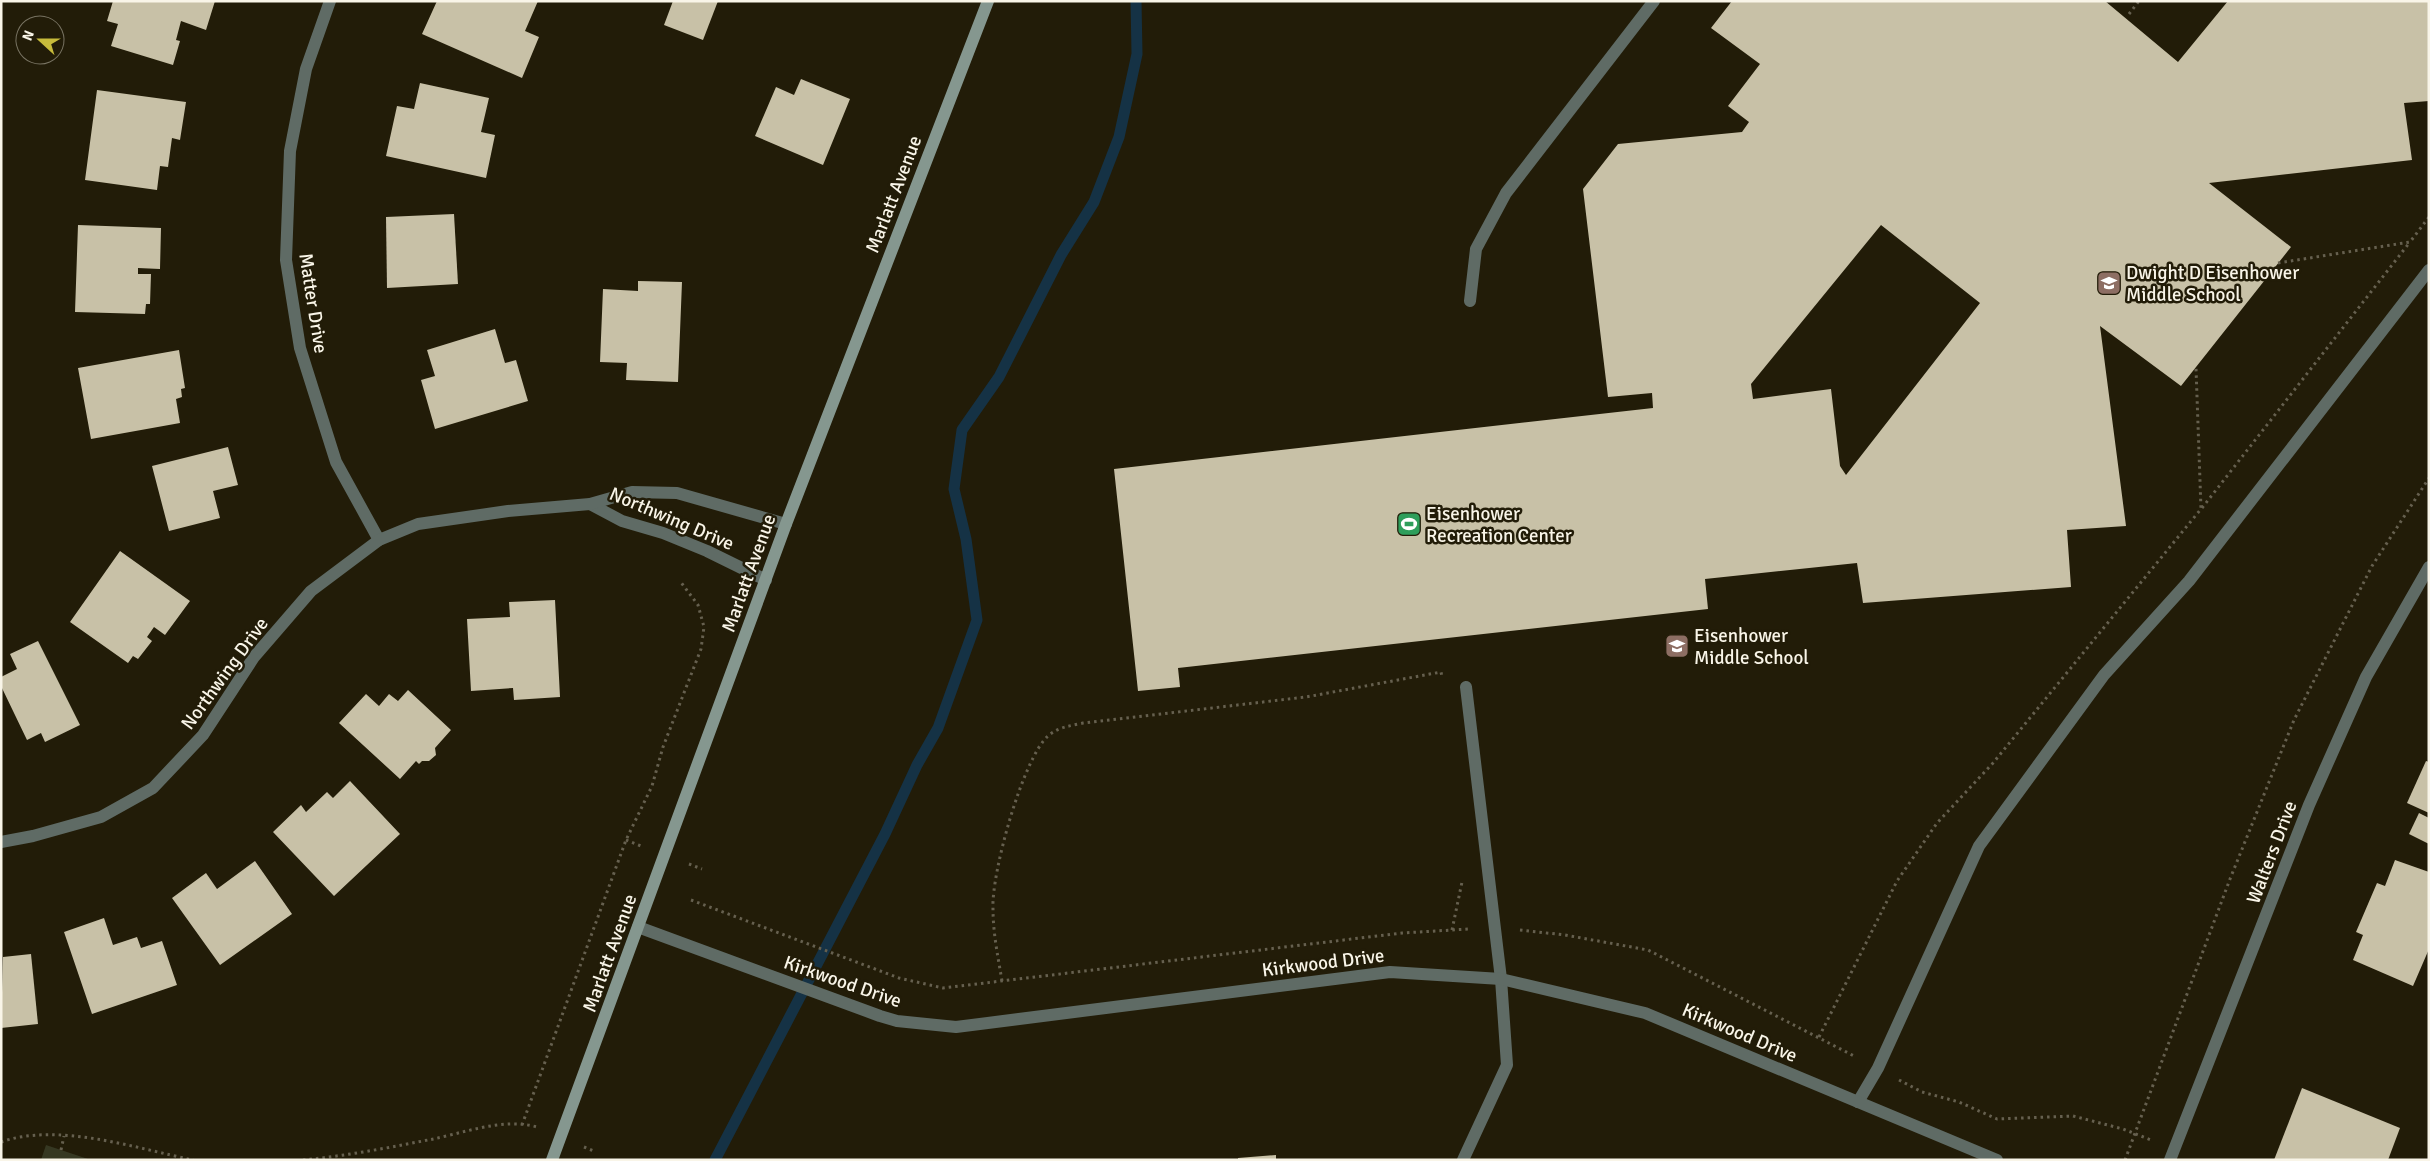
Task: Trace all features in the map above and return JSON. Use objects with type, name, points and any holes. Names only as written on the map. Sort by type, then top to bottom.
[{"type":"street","name":"Matter Drive","points":[[330,1],[306,69],[290,151],[286,260],[300,348],[336,462],[379,540]]},
{"type":"street","name":"Marlatt Avenue","points":[[552,1160],[786,524],[988,1]]},
{"type":"street","points":[[1470,301],[1476,249],[1506,193],[1654,1]]},
{"type":"street","points":[[1858,1102],[1878,1068],[1979,846],[2104,675],[2189,581],[2429,270]]},
{"type":"street","name":"Northwing Drive","points":[[1,842],[33,836],[102,817],[153,788],[204,735],[254,657],[311,591],[379,540],[418,524],[508,511],[590,504],[632,492],[677,493],[786,524]]},
{"type":"street","name":"Northwing Drive","points":[[590,504],[622,521],[663,533],[707,551],[766,580]]},
{"type":"street","name":"Walters Drive","points":[[2170,1160],[2309,805],[2366,677],[2429,567]]},
{"type":"street","points":[[1463,1160],[1507,1065],[1502,979],[1466,687]]},
{"type":"street","name":"Kirkwood Drive","points":[[638,927],[880,1016],[897,1021],[956,1027],[1390,972],[1502,979],[1645,1013],[1997,1160]]},
{"type":"path","points":[[2129,14],[2139,1]]},
{"type":"path","points":[[1819,1037],[1897,881],[1937,822],[1993,763],[2202,509],[2429,217]]},
{"type":"path","points":[[2278,264],[2410,242]]},
{"type":"path","points":[[2196,368],[2202,509]]},
{"type":"path","points":[[2124,1160],[2230,878],[2294,720],[2372,566],[2429,478]]},
{"type":"path","points":[[522,1125],[622,849],[652,786],[663,747],[701,649],[704,627],[698,605],[680,581]]},
{"type":"path","points":[[1002,981],[992,908],[998,860],[1033,758],[1046,738],[1056,729],[1083,724],[1306,697],[1441,672],[1443,681]]},
{"type":"path","points":[[691,900],[899,978]]},
{"type":"path","points":[[303,1160],[430,1140],[474,1128],[522,1125],[534,1126],[596,1152]]},
{"type":"path","points":[[2124,1129],[2152,1140]]},
{"type":"path","points":[[1,1142],[17,1137],[49,1134],[96,1140],[193,1160]]},
{"type":"path","points":[[61,1150],[64,1136]]},
{"type":"green space","points":[[46,1145],[91,1160],[41,1160]]},
{"type":"building","points":[[113,1],[215,1],[206,30],[181,21],[176,40],[180,41],[173,65],[111,46],[118,24],[107,21]]},
{"type":"building","points":[[437,1],[538,1],[525,31],[539,37],[522,78],[422,34]]},
{"type":"building","points":[[673,1],[718,1],[703,40],[664,25]]},
{"type":"building","points":[[1732,1],[2105,1],[2178,62],[2228,1],[2429,1],[2429,101],[2404,103],[2412,160],[2209,183],[2291,247],[2181,386],[2100,326],[2126,526],[2067,530],[2071,587],[1863,603],[1857,563],[1705,579],[1708,609],[1178,668],[1180,687],[1138,691],[1114,469],[1653,408],[1652,393],[1608,397],[1583,189],[1618,144],[1742,132],[1749,122],[1728,106],[1760,64],[1711,28]],"holes":[[[1881,225],[1980,303],[1846,475],[1840,466],[1831,389],[1753,399],[1751,384]]]},
{"type":"building","points":[[801,79],[850,99],[823,165],[755,136],[776,87],[794,95]]},
{"type":"building","points":[[420,83],[489,98],[481,132],[495,135],[486,178],[386,156],[397,106],[414,109]]},
{"type":"building","points":[[97,90],[186,102],[180,140],[172,138],[168,167],[160,166],[157,190],[85,180]]},
{"type":"building","points":[[454,214],[458,284],[387,288],[386,217]]},
{"type":"building","points":[[78,225],[161,228],[160,269],[138,268],[138,274],[151,274],[150,304],[146,304],[145,314],[75,312]]},
{"type":"building","points":[[638,281],[682,282],[678,382],[626,380],[627,363],[600,362],[603,289],[638,291]]},
{"type":"building","points":[[495,329],[505,363],[516,360],[528,401],[435,429],[421,380],[435,376],[427,350]]},
{"type":"building","points":[[179,350],[185,388],[181,389],[182,397],[176,399],[180,423],[91,439],[78,368]]},
{"type":"building","points":[[228,447],[238,485],[213,491],[220,518],[169,531],[152,466]]},
{"type":"building","points":[[120,551],[190,601],[165,635],[154,627],[147,637],[152,641],[138,659],[133,656],[128,663],[70,622]]},
{"type":"building","points":[[555,600],[560,697],[514,700],[513,688],[471,691],[467,619],[510,617],[509,602]]},
{"type":"building","points":[[38,641],[80,725],[45,742],[41,733],[27,740],[1,686],[1,677],[17,669],[10,654]]},
{"type":"building","points":[[408,690],[451,730],[435,748],[436,755],[429,761],[422,761],[419,764],[416,761],[400,779],[339,723],[366,694],[379,706],[389,694],[398,701]]},
{"type":"building","points":[[2426,761],[2429,762],[2429,813],[2407,803]]},
{"type":"building","points":[[350,781],[400,834],[334,896],[273,832],[301,805],[306,812],[327,792],[333,798]]},
{"type":"building","points":[[2419,813],[2429,818],[2429,844],[2409,834]]},
{"type":"building","points":[[2395,860],[2429,872],[2429,949],[2413,986],[2353,960],[2363,935],[2356,932],[2377,883],[2385,886]]},
{"type":"building","points":[[255,861],[292,914],[220,965],[172,898],[206,873],[217,889]]},
{"type":"building","points":[[104,918],[113,945],[137,937],[141,948],[162,941],[177,985],[92,1014],[64,932]]},
{"type":"building","points":[[31,954],[38,1024],[1,1028],[3,957]]},
{"type":"building","points":[[2302,1088],[2400,1128],[2388,1160],[2274,1160]]},
{"type":"building","points":[[1276,1155],[1276,1160],[1238,1160],[1238,1158]]},
{"type":"waterway","points":[[715,1160],[885,834],[917,765],[938,728],[977,620],[966,539],[954,489],[962,430],[999,377],[1061,255],[1094,202],[1119,137],[1137,54],[1136,1]]},
{"type":"place","name":"Dwight D Eisenhower Middle School","points":[[2109,283]]},
{"type":"place","name":"Eisenhower Recreation Center","points":[[1409,524]]},
{"type":"place","name":"Eisenhower Middle School","points":[[1677,646]]}]
